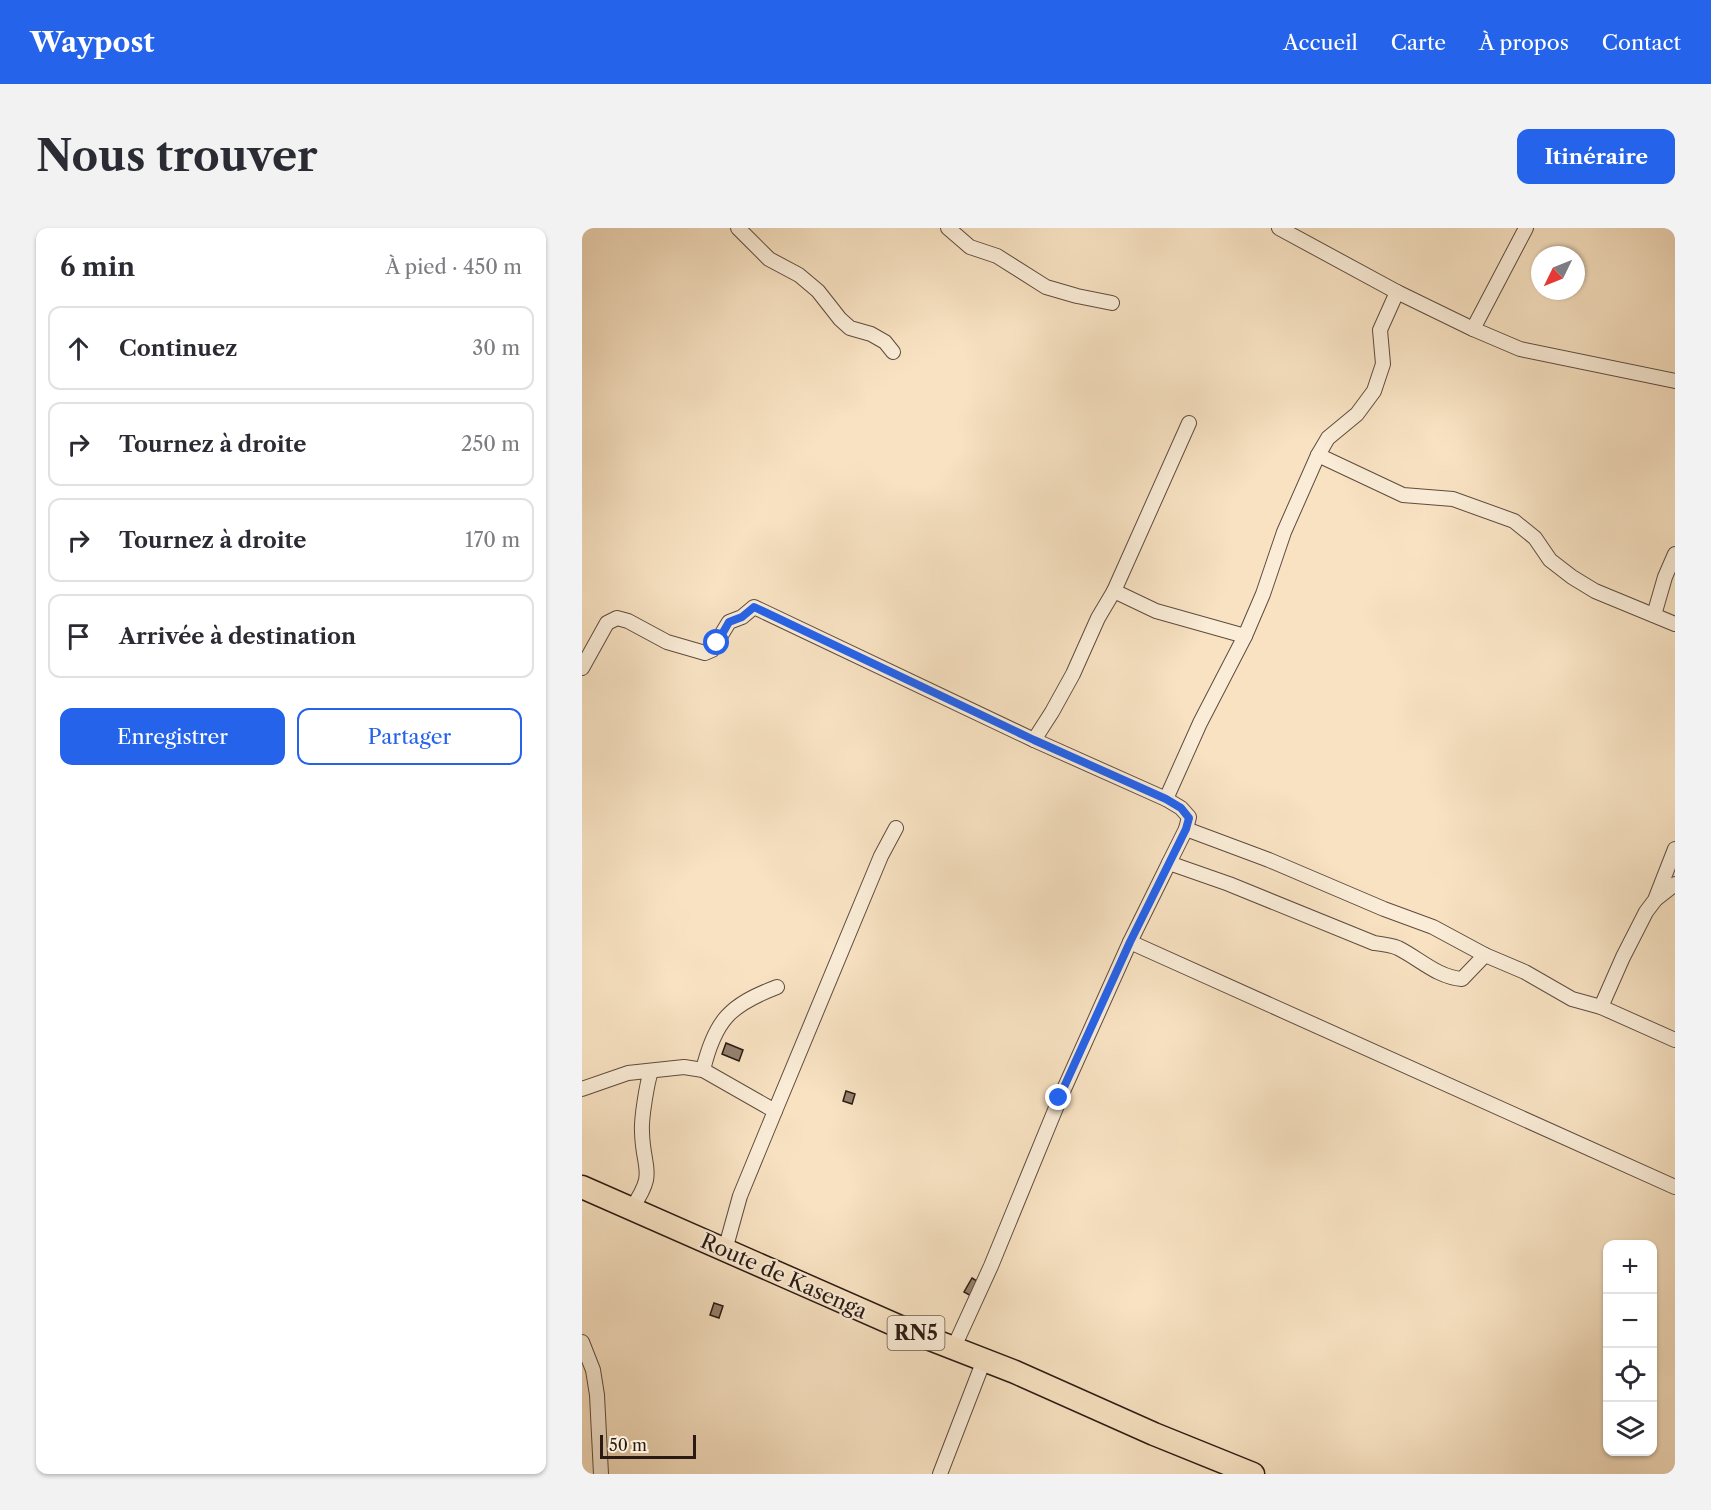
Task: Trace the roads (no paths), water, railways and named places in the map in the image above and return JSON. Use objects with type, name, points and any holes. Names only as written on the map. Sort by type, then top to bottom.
[{"type":"highway","name":"Route de Kasenga","points":[[582,1187],[907,1330],[954,1347],[1154,1434],[1253,1474]]},
{"type":"street","points":[[738,228],[769,259],[799,275],[818,291],[850,328],[871,334],[885,342],[893,352]]},
{"type":"street","points":[[948,228],[970,247],[997,256],[1046,287],[1112,303]]},
{"type":"street","points":[[1279,228],[1397,291],[1473,329],[1520,349],[1675,381]]},
{"type":"street","points":[[1473,329],[1526,228]]},
{"type":"street","points":[[1166,799],[1200,723],[1260,602],[1284,532],[1318,454],[1328,438],[1357,414],[1374,391],[1383,364],[1380,330],[1397,291]]},
{"type":"street","points":[[1034,740],[1073,674],[1098,618],[1114,591],[1189,423]]},
{"type":"street","points":[[1318,454],[1403,495],[1453,499],[1514,521],[1535,537],[1550,560],[1572,577],[1595,591],[1675,624]]},
{"type":"street","points":[[1654,615],[1675,554]]},
{"type":"street","points":[[1114,591],[1156,611],[1245,636]]},
{"type":"street","points":[[582,668],[607,623],[617,618],[628,621],[667,642],[705,653],[712,650],[729,622],[742,617],[754,607],[1034,740],[1166,799],[1186,812],[1189,818],[1186,829],[1130,942],[1059,1098],[996,1256],[954,1347]]},
{"type":"street","points":[[725,1250],[740,1196],[880,856],[896,828]]},
{"type":"street","points":[[1186,829],[1269,860],[1432,927],[1485,955],[1525,972],[1572,999],[1601,1007],[1675,1040]]},
{"type":"street","points":[[1655,900],[1675,849]]},
{"type":"street","points":[[1169,862],[1374,943],[1396,947],[1419,963],[1449,978],[1462,979],[1485,955]]},
{"type":"street","points":[[1601,1007],[1646,912],[1655,900],[1675,884]]},
{"type":"street","points":[[1130,942],[1675,1186]]},
{"type":"street","points":[[703,1070],[707,1051],[727,1015],[740,1003],[777,987]]},
{"type":"street","points":[[582,1089],[628,1073],[684,1067],[703,1070],[775,1111]]},
{"type":"street","points":[[632,1208],[644,1191],[647,1182],[647,1164],[641,1130],[651,1071]]},
{"type":"street","points":[[582,1342],[593,1370],[597,1395],[601,1474]]},
{"type":"street","points":[[940,1474],[984,1360]]}]
